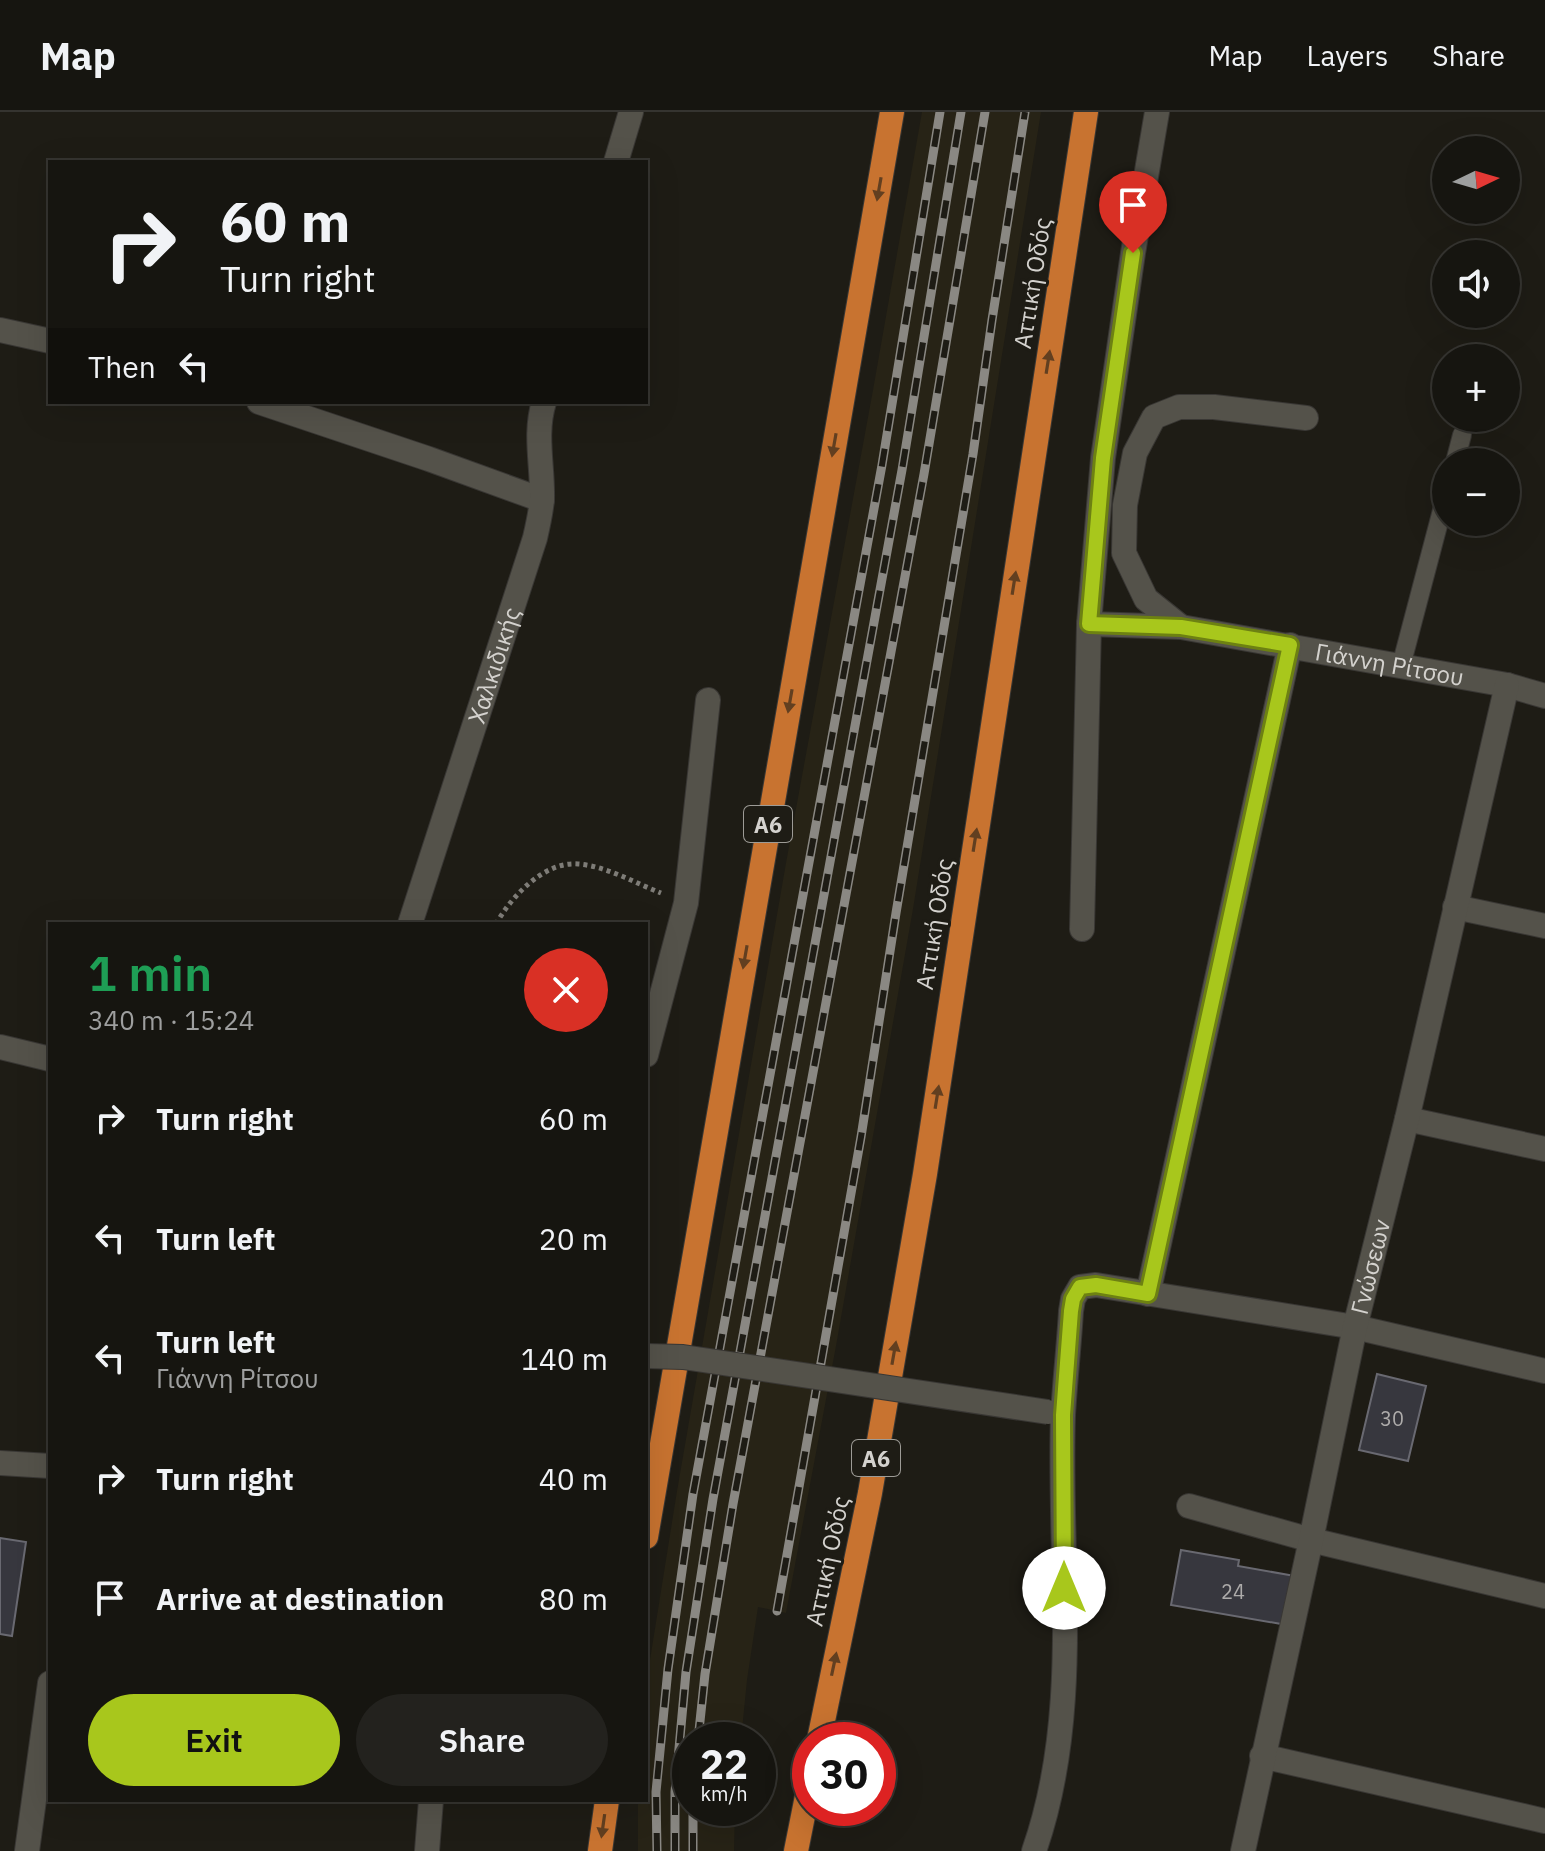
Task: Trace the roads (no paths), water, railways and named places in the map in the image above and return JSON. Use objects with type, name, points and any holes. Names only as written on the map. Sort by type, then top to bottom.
[{"type":"highway","name":"Α6","points":[[648,1525],[892,112]]},
{"type":"highway","name":"Αττική Οδός","points":[[823,1722],[870,1493],[925,1174],[1086,112]]},
{"type":"highway","points":[[600,1851],[607,1802]]},
{"type":"highway","points":[[796,1851],[801,1826]]},
{"type":"street","points":[[617,160],[631,112]]},
{"type":"street","points":[[1082,929],[1089,624],[1103,458],[1157,112]]},
{"type":"street","points":[[0,330],[48,341]]},
{"type":"street","points":[[265,404],[542,500]]},
{"type":"street","name":"Χαλκιδικής","points":[[411,922],[540,519],[539,427],[544,404]]},
{"type":"street","points":[[1181,627],[1146,599],[1124,553],[1125,505],[1135,453],[1154,417],[1179,407],[1214,407],[1306,418]]},
{"type":"street","name":"Γιάννη Ρίτσου","points":[[1089,624],[1181,627],[1507,685],[1545,696]]},
{"type":"street","points":[[1148,1294],[1290,645]]},
{"type":"street","name":"Γνώσεων","points":[[1243,1851],[1355,1327],[1407,1119],[1507,685]]},
{"type":"street","points":[[648,1047],[686,903],[708,700]]},
{"type":"street","points":[[1455,907],[1545,926]]},
{"type":"street","points":[[0,1047],[48,1059]]},
{"type":"street","points":[[1407,1119],[1545,1149]]},
{"type":"street","points":[[1034,1851],[1051,1791],[1062,1718],[1065,1646],[1056,1413],[1073,1299],[1080,1287],[1096,1285],[1355,1327],[1545,1371]]},
{"type":"street","points":[[648,1356],[683,1357],[1056,1413]]},
{"type":"street","points":[[0,1463],[48,1466]]},
{"type":"street","points":[[1189,1506],[1311,1540],[1545,1596]]},
{"type":"street","points":[[27,1851],[48,1698]]},
{"type":"street","points":[[1262,1756],[1545,1821]]},
{"type":"street","points":[[427,1851],[431,1802]]},
{"type":"lane","points":[[1459,448],[1462,435]]},
{"type":"lane","points":[[1401,666],[1435,536]]},
{"type":"railway","points":[[657,1851],[656,1792],[668,1669],[693,1494],[882,465],[940,112]]},
{"type":"railway","points":[[675,1851],[675,1792],[686,1672],[713,1499],[902,470],[961,112]]},
{"type":"railway","points":[[700,1722],[733,1504],[924,474],[985,112]]},
{"type":"railway","points":[[777,1611],[861,1137],[973,454],[1025,112]]},
{"type":"railway","points":[[693,1826],[693,1851]]}]
